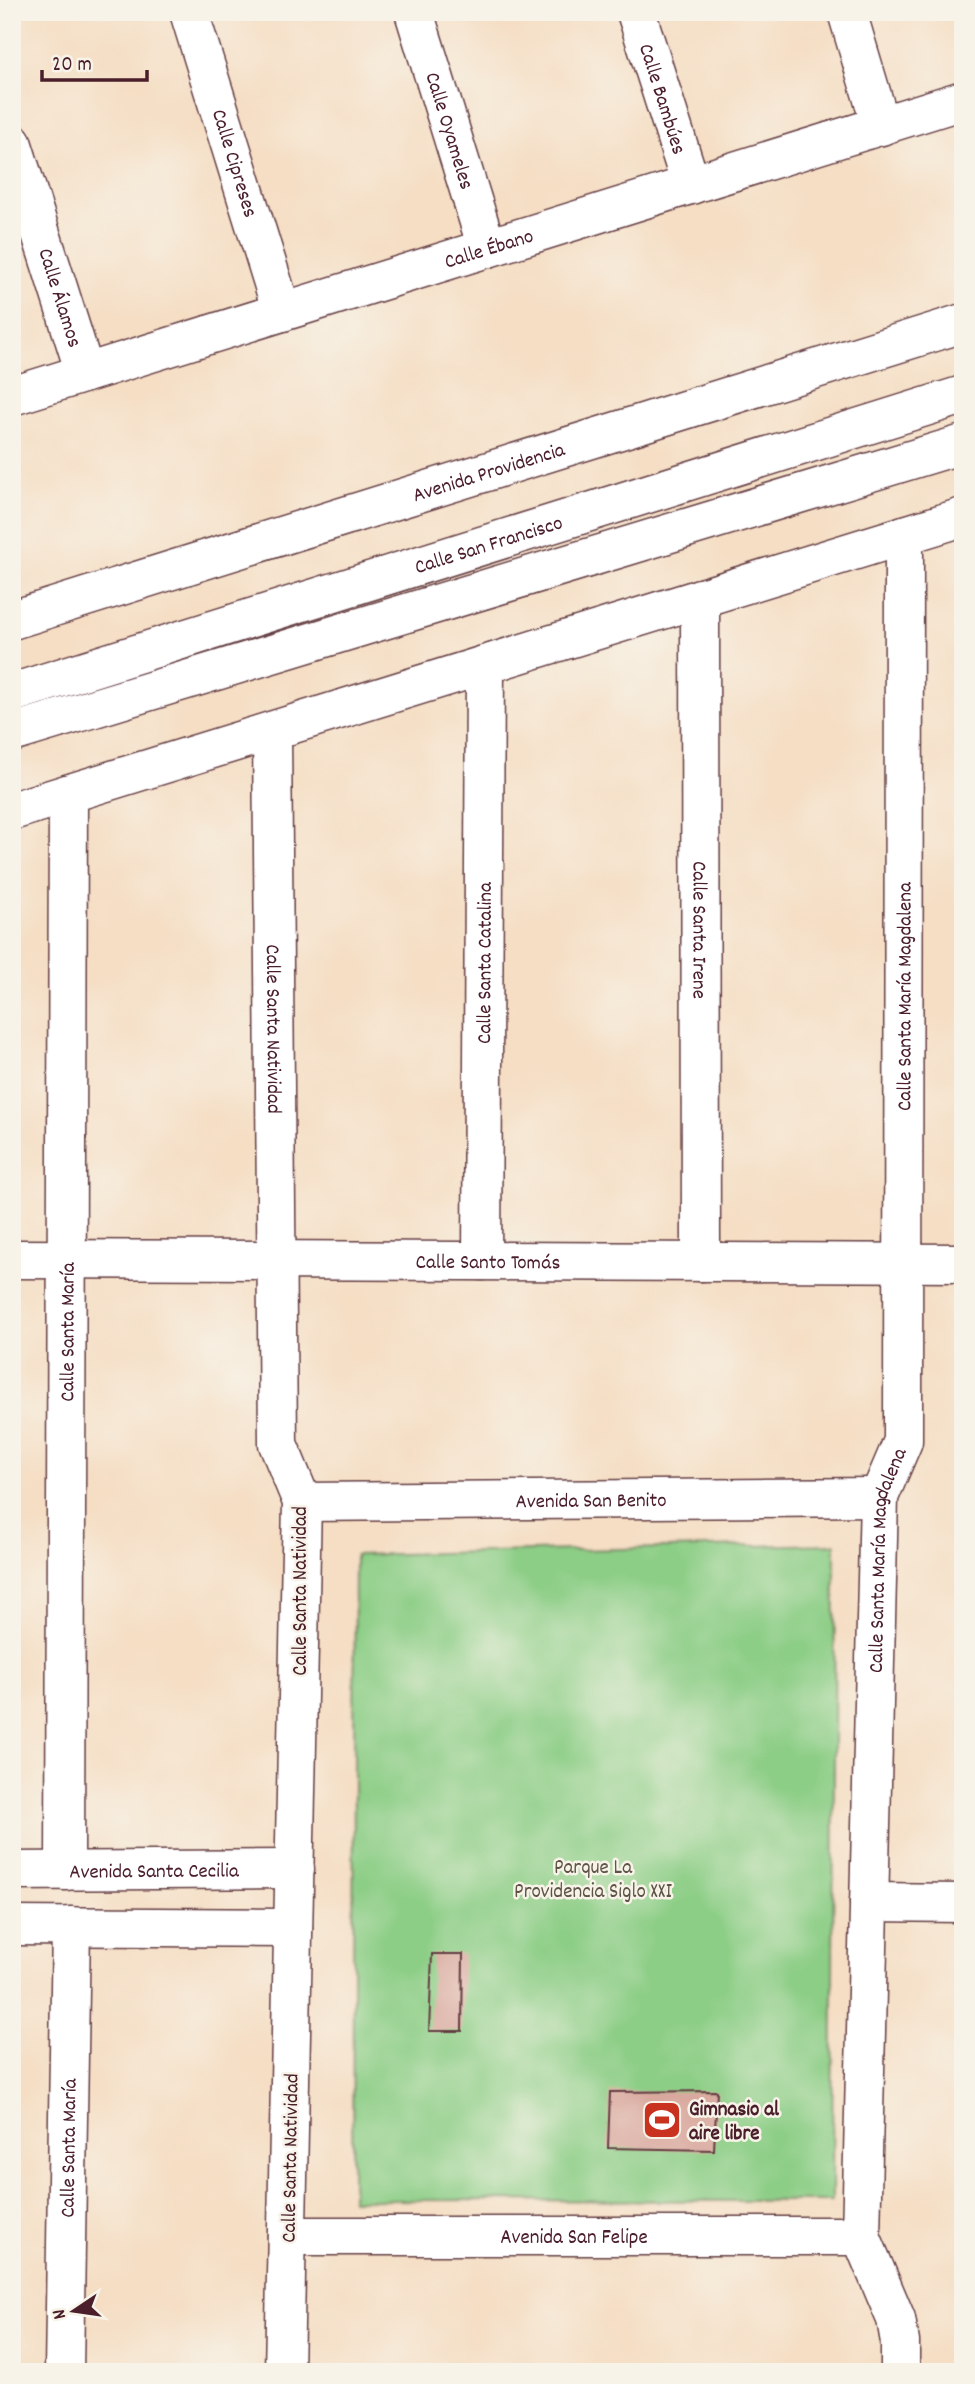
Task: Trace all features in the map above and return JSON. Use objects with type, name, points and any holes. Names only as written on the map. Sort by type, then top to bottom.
[{"type":"street","name":"Calle Cipreses","points":[[189,12],[282,312]]},
{"type":"street","name":"Calle Oyameles","points":[[414,12],[487,248]]},
{"type":"street","name":"Calle Bambúes","points":[[636,12],[691,185]]},
{"type":"street","points":[[847,12],[881,126]]},
{"type":"street","name":"Calle Ébano","points":[[12,396],[963,100]]},
{"type":"street","name":"Calle Álamos","points":[[12,142],[85,373]]},
{"type":"street","name":"Avenida Providencia","points":[[12,620],[963,323]]},
{"type":"street","name":"Calle San Francisco","points":[[12,693],[963,395]]},
{"type":"street","name":"Calle San Francisco","points":[[12,733],[963,444]]},
{"type":"street","points":[[12,811],[963,517]]},
{"type":"street","name":"Calle Santa María Magdalena","points":[[900,2372],[897,2319],[861,2236],[879,1497],[903,1441],[904,535]]},
{"type":"street","name":"Calle Santa Irene","points":[[700,598],[701,1262]]},
{"type":"street","name":"Calle Santa Catalina","points":[[482,1261],[485,665]]},
{"type":"street","name":"Calle Santa Natividad","points":[[272,731],[278,1444],[302,1502],[284,2372]]},
{"type":"street","name":"Calle Santa María","points":[[65,1871],[68,794]]},
{"type":"street","name":"Calle Santo Tomás","points":[[12,1259],[963,1263]]},
{"type":"street","name":"Avenida San Benito","points":[[302,1502],[879,1497]]},
{"type":"street","name":"Avenida Santa Cecilia","points":[[12,1871],[295,1869]]},
{"type":"street","points":[[869,1902],[963,1903]]},
{"type":"street","points":[[12,1926],[293,1928]]},
{"type":"street","name":"Calle Santa María","points":[[64,2372],[71,1926]]},
{"type":"street","name":"Avenida San Felipe","points":[[287,2236],[861,2236]]},
{"type":"green space","name":"Parque La Providencia Siglo XXI","points":[[835,1544],[832,2201],[352,2200],[355,1555]]},
{"type":"building","points":[[432,1954],[463,1954],[462,2031],[429,2031]]},
{"type":"building","name":"Gimnasio al aire libre","points":[[717,2091],[714,2150],[608,2148],[610,2092]]},
{"type":"place","name":"Gimnasio al aire libre","points":[[662,2120]]}]
